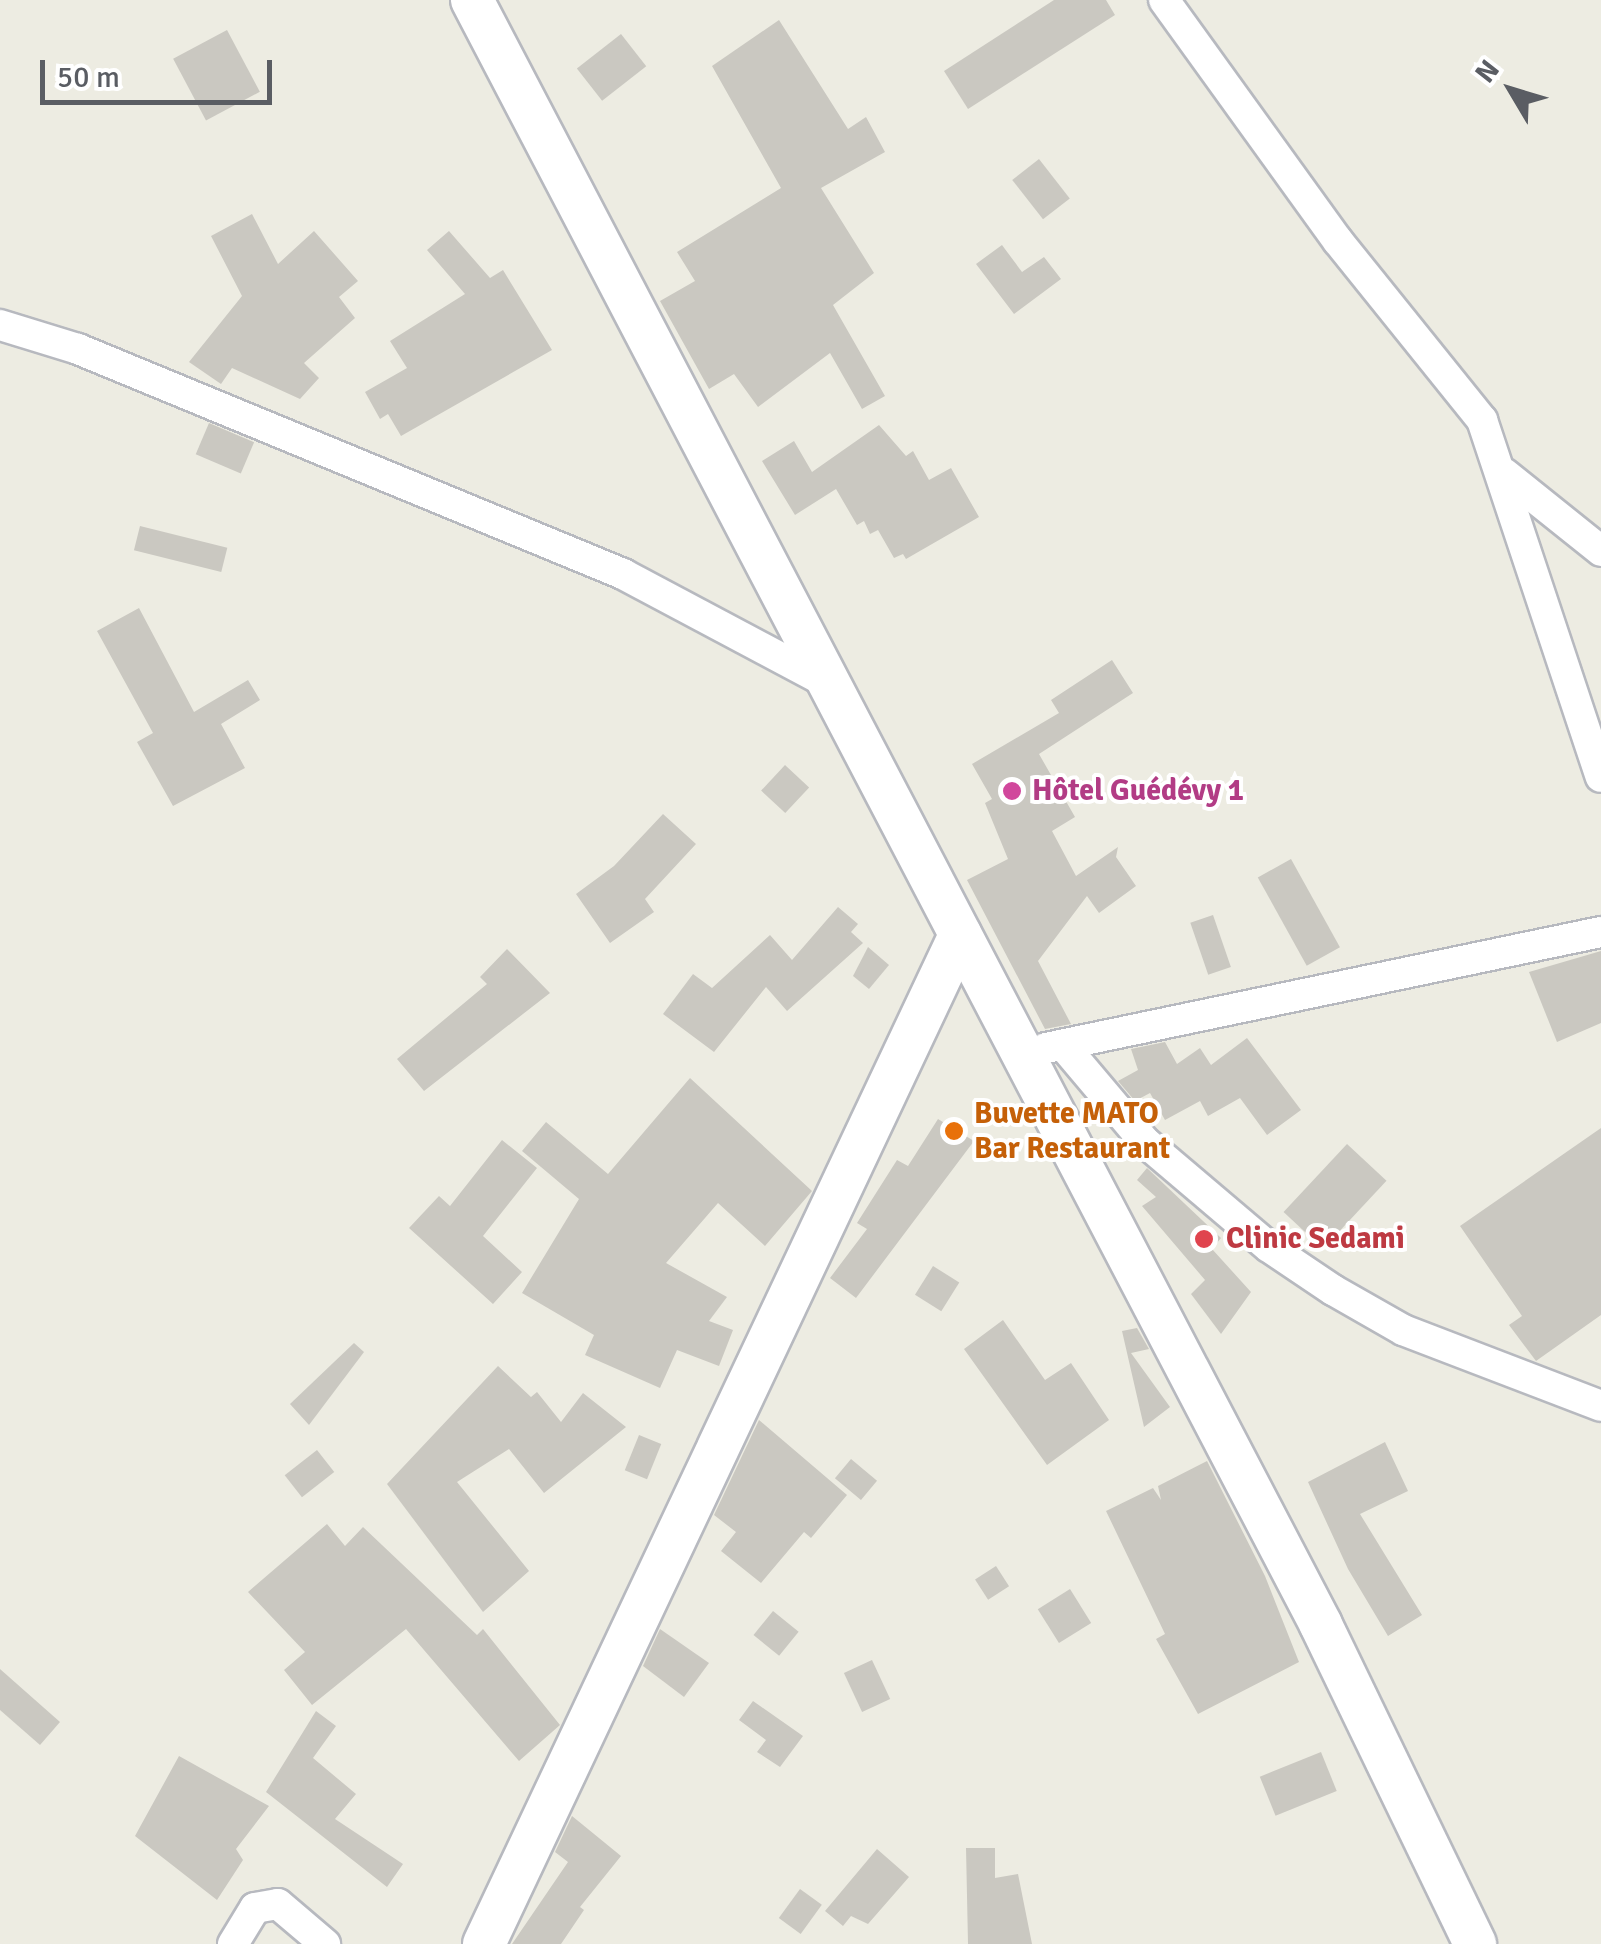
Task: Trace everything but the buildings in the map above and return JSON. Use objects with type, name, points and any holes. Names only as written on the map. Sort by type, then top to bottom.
[{"type":"main road","points":[[472,0],[1322,1626],[1476,1944]]},
{"type":"main road","points":[[484,1944],[960,935]]},
{"type":"street","points":[[1164,0],[1338,242],[1482,420],[1505,474],[1601,777]]},
{"type":"street","points":[[0,325],[78,349],[623,574],[828,683]]},
{"type":"street","points":[[1505,474],[1601,551]]},
{"type":"street","points":[[1021,1054],[1601,932]]},
{"type":"street","points":[[1063,1045],[1145,1142],[1269,1247],[1333,1290],[1404,1330],[1601,1406]]},
{"type":"street","points":[[233,1944],[255,1908],[278,1904],[324,1944]]},
{"type":"place","name":"Hôtel Guédévy 1","points":[[1012,791]]},
{"type":"place","name":"Buvette MATO Bar Restaurant","points":[[954,1131]]},
{"type":"place","name":"Clinic Sedami","points":[[1204,1239]]}]
